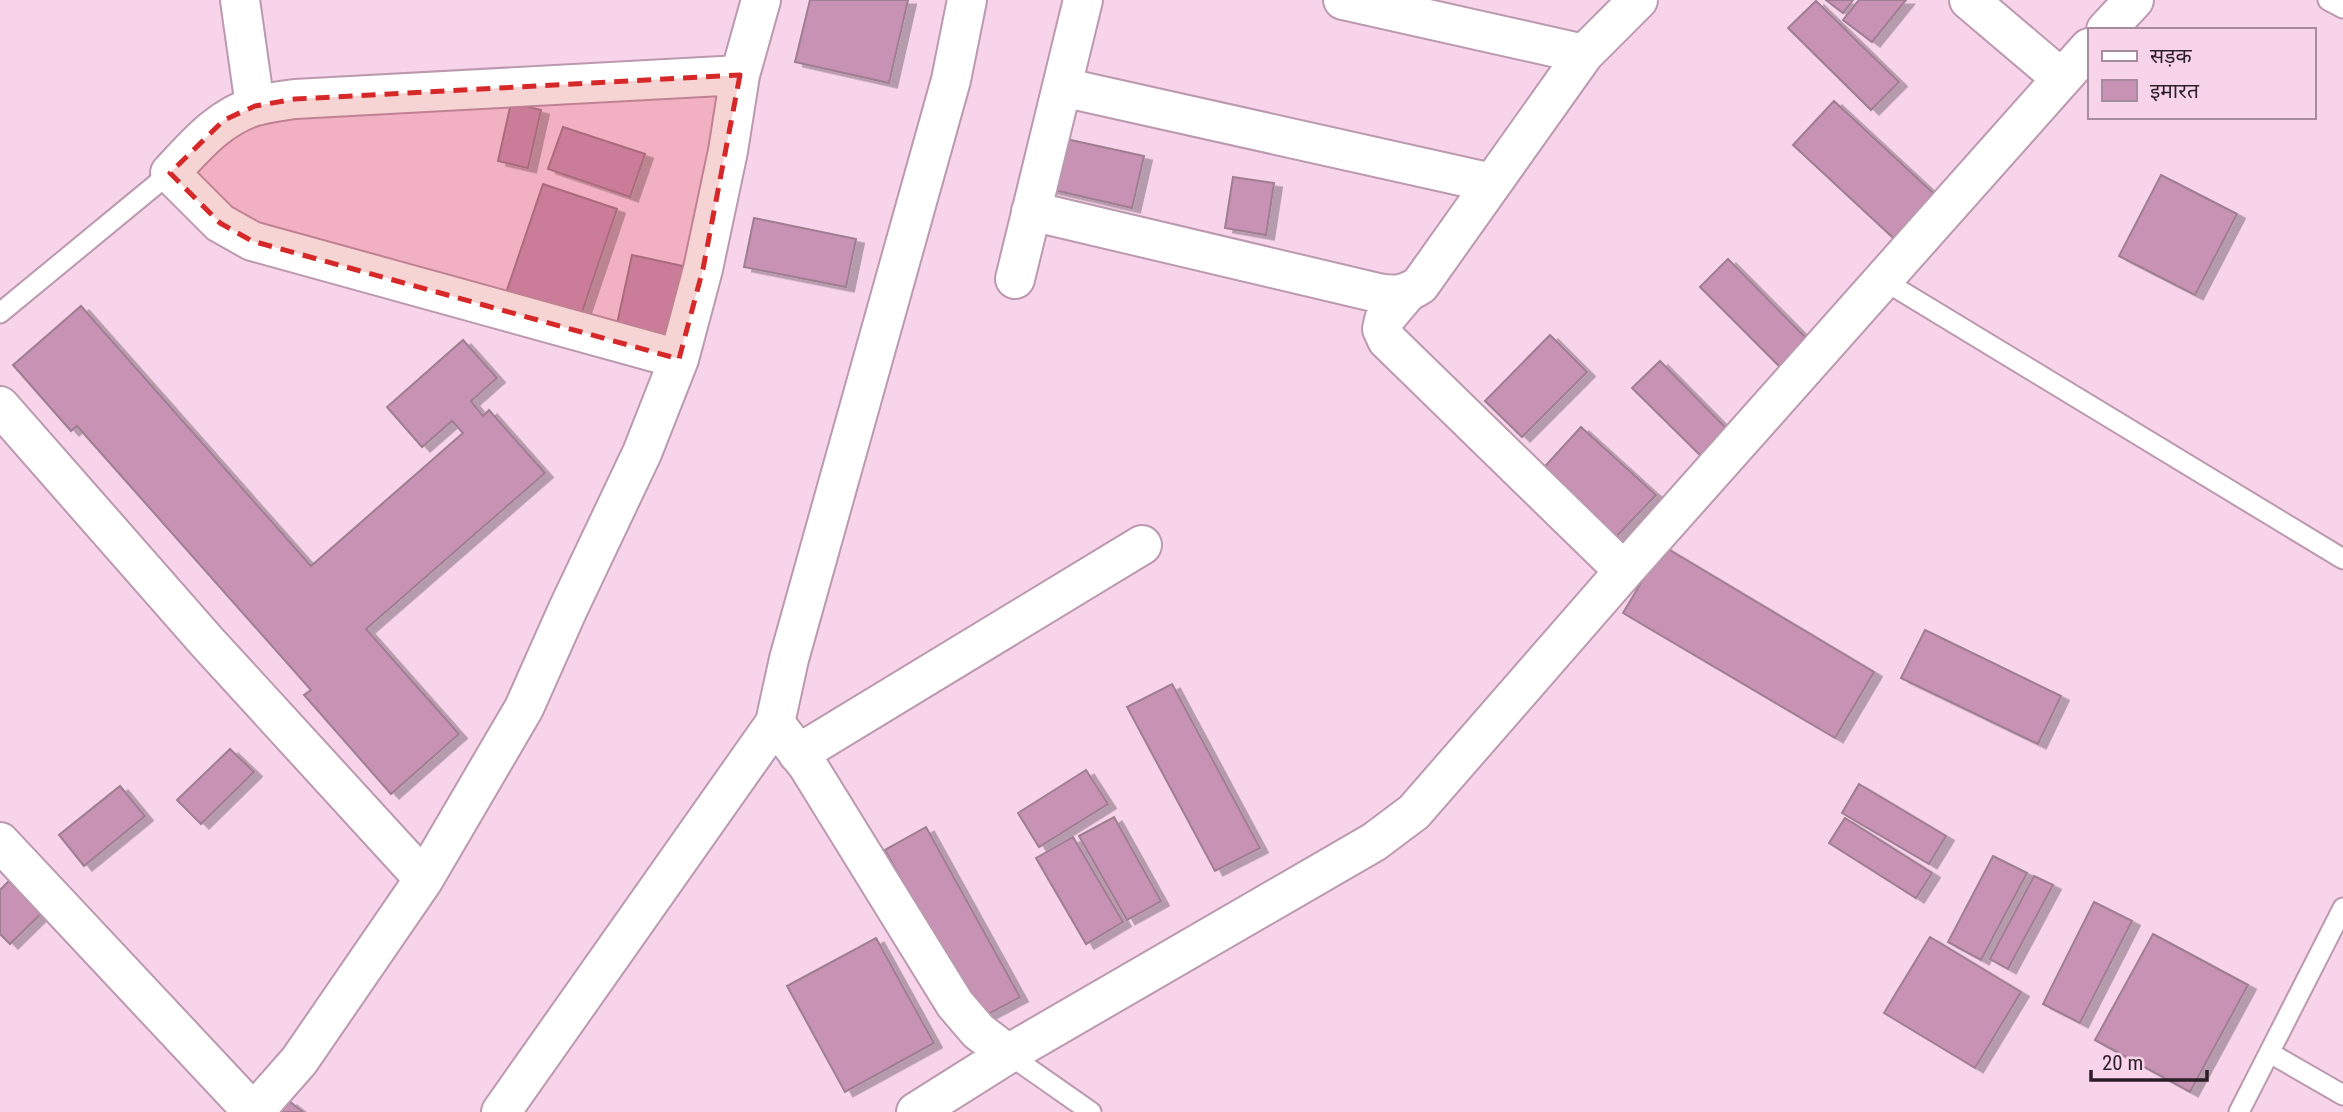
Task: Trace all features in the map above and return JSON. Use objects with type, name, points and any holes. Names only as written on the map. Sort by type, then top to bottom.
[{"type":"street","points":[[240,0],[255,106]]},
{"type":"street","points":[[0,842],[253,1112],[299,1061],[424,879],[524,708],[642,453],[679,359],[704,269],[728,152],[740,75],[761,0]]},
{"type":"street","points":[[501,1112],[775,723],[792,645],[951,80],[967,0]]},
{"type":"street","points":[[1015,279],[1083,0]]},
{"type":"street","points":[[1343,0],[1584,54]]},
{"type":"street","points":[[1624,571],[1387,340],[1382,329],[1384,320],[1406,294],[1420,285],[1584,54],[1638,0]]},
{"type":"street","points":[[1969,0],[2061,78]]},
{"type":"street","points":[[2108,28],[2134,0]]},
{"type":"street","points":[[916,1112],[1008,1054],[1374,842],[1414,812],[1624,571],[2088,49]]},
{"type":"street","points":[[679,359],[252,241],[220,223],[170,173],[199,141],[224,120],[255,106],[295,99],[740,75]]},
{"type":"street","points":[[1062,87],[1492,183]]},
{"type":"street","points":[[1031,211],[1378,293],[1394,296],[1406,294]]},
{"type":"street","points":[[0,407],[208,643],[424,879]]},
{"type":"street","points":[[798,754],[1142,545]]},
{"type":"street","points":[[775,723],[798,754],[955,1004],[978,1031],[1008,1054]]},
{"type":"lane","points":[[2328,0],[2343,8]]},
{"type":"lane","points":[[0,313],[170,173]]},
{"type":"lane","points":[[1884,279],[2343,559]]},
{"type":"lane","points":[[2239,1112],[2343,908]]},
{"type":"lane","points":[[1008,1054],[1090,1112]]},
{"type":"lane","points":[[2270,1054],[2343,1096]]},
{"type":"highlighted area","points":[[740,75],[703,269],[679,359],[252,241],[220,223],[170,173],[224,120],[255,106],[295,99]]},
{"type":"building","points":[[810,0],[908,0],[889,83],[795,62]]},
{"type":"building","points":[[1826,0],[1853,0],[1843,13]]},
{"type":"building","points":[[1859,0],[1906,0],[1872,42],[1843,20]]},
{"type":"building","points":[[1816,1],[1899,82],[1871,110],[1788,28]]},
{"type":"building","points":[[1834,101],[1945,204],[1904,248],[1793,145]]},
{"type":"building","points":[[511,103],[541,110],[528,168],[498,161]]},
{"type":"building","points":[[563,127],[645,154],[630,197],[548,169]]},
{"type":"building","points":[[1057,137],[1144,156],[1132,208],[1045,188]]},
{"type":"building","points":[[2161,175],[2237,214],[2195,295],[2119,256]]},
{"type":"building","points":[[1233,177],[1274,183],[1266,235],[1225,228]]},
{"type":"building","points":[[543,184],[617,209],[580,318],[506,293]]},
{"type":"building","points":[[754,218],[856,239],[846,287],[744,267]]},
{"type":"building","points":[[632,255],[683,266],[668,336],[617,324]]},
{"type":"building","points":[[1728,259],[1812,344],[1784,371],[1700,287]]},
{"type":"building","points":[[81,306],[311,566],[463,433],[452,421],[422,447],[387,407],[463,340],[497,378],[471,401],[483,416],[489,410],[545,473],[366,629],[459,734],[391,794],[304,695],[311,690],[77,426],[71,431],[13,365]]},
{"type":"building","points":[[1550,335],[1587,372],[1522,437],[1485,401]]},
{"type":"building","points":[[1660,361],[1732,434],[1705,460],[1632,388]]},
{"type":"building","points":[[1581,427],[1656,495],[1612,541],[1538,474]]},
{"type":"building","points":[[1663,546],[1874,672],[1835,738],[1623,613]]},
{"type":"building","points":[[1925,630],[2061,696],[2038,744],[1901,678]]},
{"type":"building","points":[[1172,684],[1260,848],[1215,871],[1127,707]]},
{"type":"building","points":[[230,749],[254,772],[201,824],[177,800]]},
{"type":"building","points":[[1086,770],[1108,804],[1039,847],[1018,813]]},
{"type":"building","points":[[1859,784],[1946,836],[1929,864],[1842,813]]},
{"type":"building","points":[[120,786],[145,816],[84,866],[59,835]]},
{"type":"building","points":[[1114,817],[1161,901],[1127,920],[1079,836]]},
{"type":"building","points":[[1845,818],[1932,873],[1916,898],[1829,843]]},
{"type":"building","points":[[926,827],[1020,997],[979,1019],[885,850]]},
{"type":"building","points":[[1073,837],[1123,922],[1086,944],[1036,858]]},
{"type":"building","points":[[1993,856],[2027,873],[1981,960],[1948,942]]},
{"type":"building","points":[[20,870],[53,902],[10,944],[0,934],[0,890]]},
{"type":"building","points":[[2034,876],[2053,885],[2008,969],[1990,959]]},
{"type":"building","points":[[2094,902],[2132,921],[2080,1023],[2043,1004]]},
{"type":"building","points":[[2153,934],[2248,985],[2190,1092],[2095,1040]]},
{"type":"building","points":[[1930,937],[2021,992],[1975,1068],[1884,1013]]},
{"type":"building","points":[[876,938],[934,1043],[845,1092],[787,986]]},
{"type":"building","points":[[289,1101],[303,1112],[280,1112]]}]
